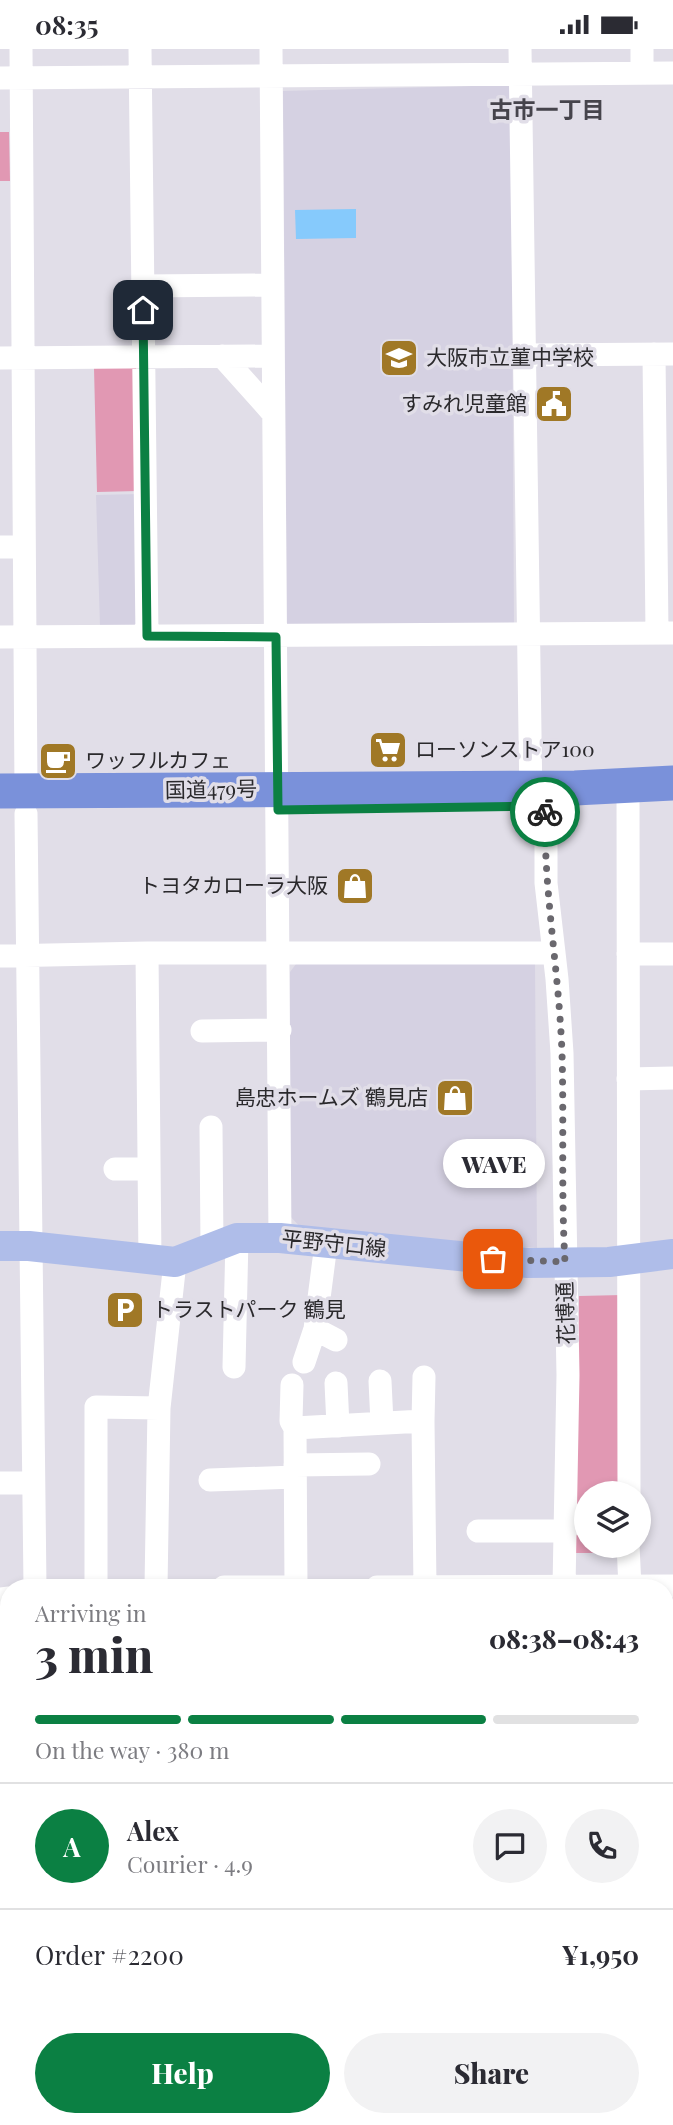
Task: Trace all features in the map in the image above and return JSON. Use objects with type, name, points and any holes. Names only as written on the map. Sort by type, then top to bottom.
[{"type":"highway","name":"国道479号","points":[[13,803],[628,795],[673,783]]},
{"type":"highway","name":"国道479号","points":[[628,795],[673,806]]},
{"type":"main road","name":"平野守口線","points":[[15,1245],[162,1261],[225,1243],[280,1238],[528,1263],[630,1261],[673,1254]]},
{"type":"street","points":[[21,49],[10,78],[11,358],[24,547],[26,637],[13,803],[29,956],[15,1245],[33,1483],[35,1579]]},
{"type":"street","points":[[140,49],[147,636]]},
{"type":"street","points":[[271,49],[271,356],[280,954],[280,1238]]},
{"type":"street","name":"花博通","points":[[520,49],[528,634],[538,797],[562,1053],[568,1375],[564,1579]]},
{"type":"street","points":[[642,49],[642,72]]},
{"type":"street","points":[[10,78],[673,73]]},
{"type":"street","points":[[143,286],[271,285]]},
{"type":"street","points":[[0,637],[665,633],[664,354],[525,355]]},
{"type":"street","points":[[222,356],[272,412]]},
{"type":"street","points":[[11,358],[271,356]]},
{"type":"street","points":[[0,547],[24,547]]},
{"type":"street","points":[[628,795],[629,1481]]},
{"type":"street","points":[[0,956],[147,953],[554,953]]},
{"type":"street","points":[[147,953],[149,1168],[162,1261],[156,1579]]},
{"type":"street","points":[[628,954],[673,954]]},
{"type":"street","points":[[202,1031],[280,1030]]},
{"type":"street","points":[[628,1079],[673,1078]]},
{"type":"street","points":[[211,1127],[225,1243],[234,1367]]},
{"type":"street","points":[[115,1169],[149,1168]]},
{"type":"street","points":[[304,1362],[315,1329],[326,1244]]},
{"type":"street","points":[[315,1329],[336,1340]]},
{"type":"street","points":[[424,1377],[425,1579]]},
{"type":"street","points":[[380,1381],[382,1423]]},
{"type":"street","points":[[336,1383],[338,1426]]},
{"type":"street","points":[[292,1385],[297,1579]]},
{"type":"street","points":[[96,1579],[96,1406],[159,1408]]},
{"type":"street","points":[[295,1428],[423,1421]]},
{"type":"street","points":[[210,1480],[369,1465]]},
{"type":"street","points":[[0,1483],[33,1483]]},
{"type":"street","points":[[478,1531],[566,1531]]},
{"type":"street","points":[[629,1558],[630,1579]]},
{"type":"shaded area","name":"大阪市立菫中学校","points":[[511,85],[514,625],[287,626],[283,91]]},
{"type":"shaded area","points":[[0,132],[9,132],[10,181],[0,181]]},
{"type":"shaded area","points":[[136,367],[138,491],[97,492],[94,368]]},
{"type":"shaded area","points":[[140,494],[142,620],[134,625],[100,626],[96,495]]},
{"type":"shaded area","points":[[535,962],[537,1248],[302,1229],[290,1216],[290,972],[296,964]]},
{"type":"shaded area","points":[[622,1295],[618,1481],[575,1481],[579,1296]]},
{"type":"water","points":[[356,209],[356,238],[296,239],[295,210]]},
{"type":"way so far","points":[[493,1259],[528,1263],[565,1262],[562,1053],[557,979],[545,883],[545,812]]},
{"type":"place","name":"大阪市立菫中学校","points":[[399,358]]},
{"type":"place","name":"すみれ児童館","points":[[554,404]]},
{"type":"place","name":"ローソンストア100","points":[[388,750]]},
{"type":"place","name":"ワッフルカフェ","points":[[58,761]]},
{"type":"place","name":"トヨタカローラ大阪","points":[[355,886]]},
{"type":"place","name":"島忠ホームズ 鶴見店","points":[[455,1098]]},
{"type":"place","name":"WAVE","points":[[493,1259]]},
{"type":"place","name":"トラストパーク 鶴見","points":[[125,1310]]},
{"type":"district","name":"古市一丁目","points":[[547,110]]},
{"type":"route","points":[[143,310],[147,636],[276,637],[278,810],[545,806],[545,812]]}]
